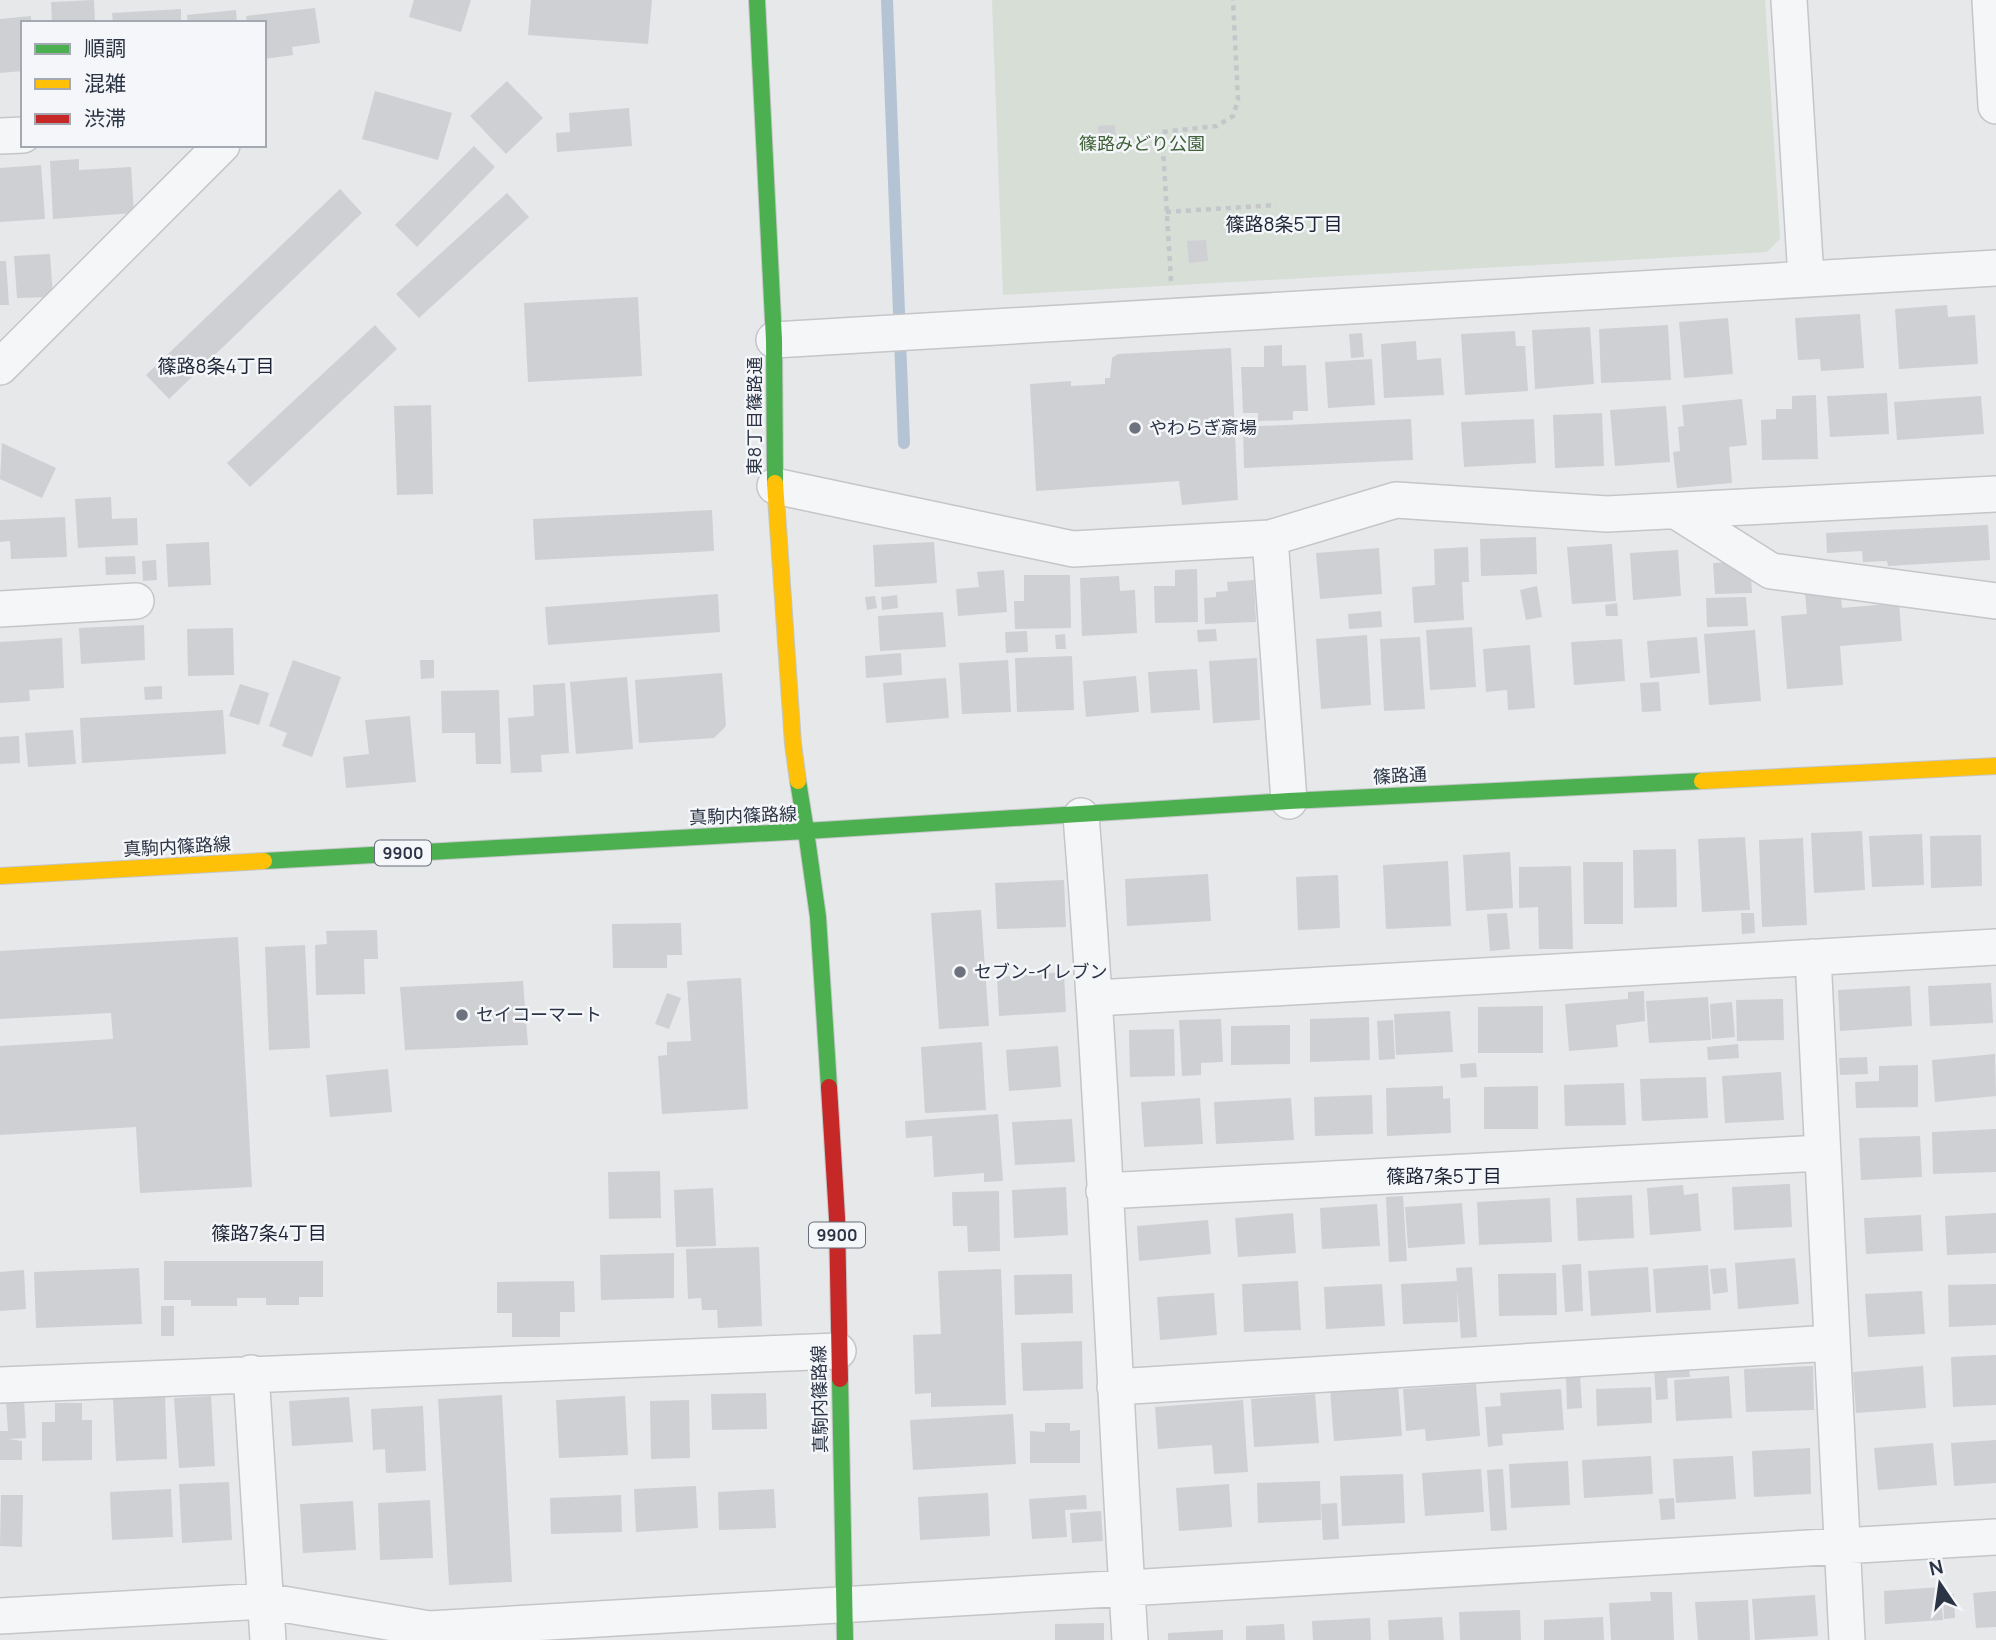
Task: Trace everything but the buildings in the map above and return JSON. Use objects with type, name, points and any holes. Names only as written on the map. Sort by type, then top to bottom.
[{"type":"main road","name":"東8丁目篠路通","points":[[757,0],[774,340],[775,486],[793,744],[806,831]]},
{"type":"main road","name":"篠路通","points":[[806,831],[1289,801],[1996,765]]},
{"type":"main road","name":"真駒内篠路線","points":[[0,876],[806,831],[821,958],[837,1217],[844,1623]]},
{"type":"street","points":[[1789,0],[1806,278]]},
{"type":"street","points":[[1993,18],[1996,106]]},
{"type":"street","points":[[0,136],[21,135]]},
{"type":"street","points":[[0,367],[220,147]]},
{"type":"street","points":[[774,340],[1996,268]]},
{"type":"street","points":[[775,486],[1073,549],[1270,538],[1396,500],[1606,514],[1996,494]]},
{"type":"street","points":[[1676,511],[1771,571],[1996,601]]},
{"type":"street","points":[[1270,538],[1289,801]]},
{"type":"street","points":[[0,609],[136,601]]},
{"type":"street","points":[[1081,816],[1096,998],[1104,1191],[1130,1640]]},
{"type":"street","points":[[1096,998],[1996,947]]},
{"type":"street","points":[[1813,957],[1847,1640]]},
{"type":"street","points":[[1104,1191],[1822,1153]]},
{"type":"street","points":[[1115,1387],[1832,1343]]},
{"type":"street","points":[[0,1385],[838,1351]]},
{"type":"street","points":[[251,1373],[268,1640]]},
{"type":"street","points":[[0,1616],[265,1601],[429,1629],[566,1631],[844,1623],[1127,1589],[1996,1537]]},
{"type":"path","points":[[1172,293],[1162,132],[1217,126],[1233,116],[1238,100],[1233,0]]},
{"type":"path","points":[[1166,212],[1276,205]]},
{"type":"green space","name":"篠路みどり公園","points":[[992,0],[1765,0],[1780,239],[1767,252],[1003,295]]},
{"type":"waterway","points":[[887,0],[904,443]]},
{"type":"traffic: fast","points":[[757,0],[774,340],[775,483]]},
{"type":"traffic: fast","points":[[798,781],[806,831],[1289,801],[1702,781]]},
{"type":"traffic: fast","points":[[264,861],[806,831],[818,917],[829,1087]]},
{"type":"traffic: fast","points":[[840,1379],[845,1640]]},
{"type":"traffic: slow","points":[[775,483],[793,744],[798,781]]},
{"type":"traffic: slow","points":[[1702,781],[1996,766]]},
{"type":"traffic: slow","points":[[0,876],[264,861]]},
{"type":"traffic: jam","points":[[829,1087],[837,1218],[840,1379]]},
{"type":"place","name":"やわらぎ斎場","points":[[1135,428]]},
{"type":"place","name":"セブン-イレブン","points":[[960,972]]},
{"type":"place","name":"セイコーマート","points":[[462,1015]]},
{"type":"district","name":"篠路8条5丁目","points":[[1284,224]]},
{"type":"district","name":"篠路8条4丁目","points":[[216,366]]},
{"type":"district","name":"篠路7条5丁目","points":[[1444,1176]]},
{"type":"district","name":"篠路7条4丁目","points":[[269,1233]]}]
